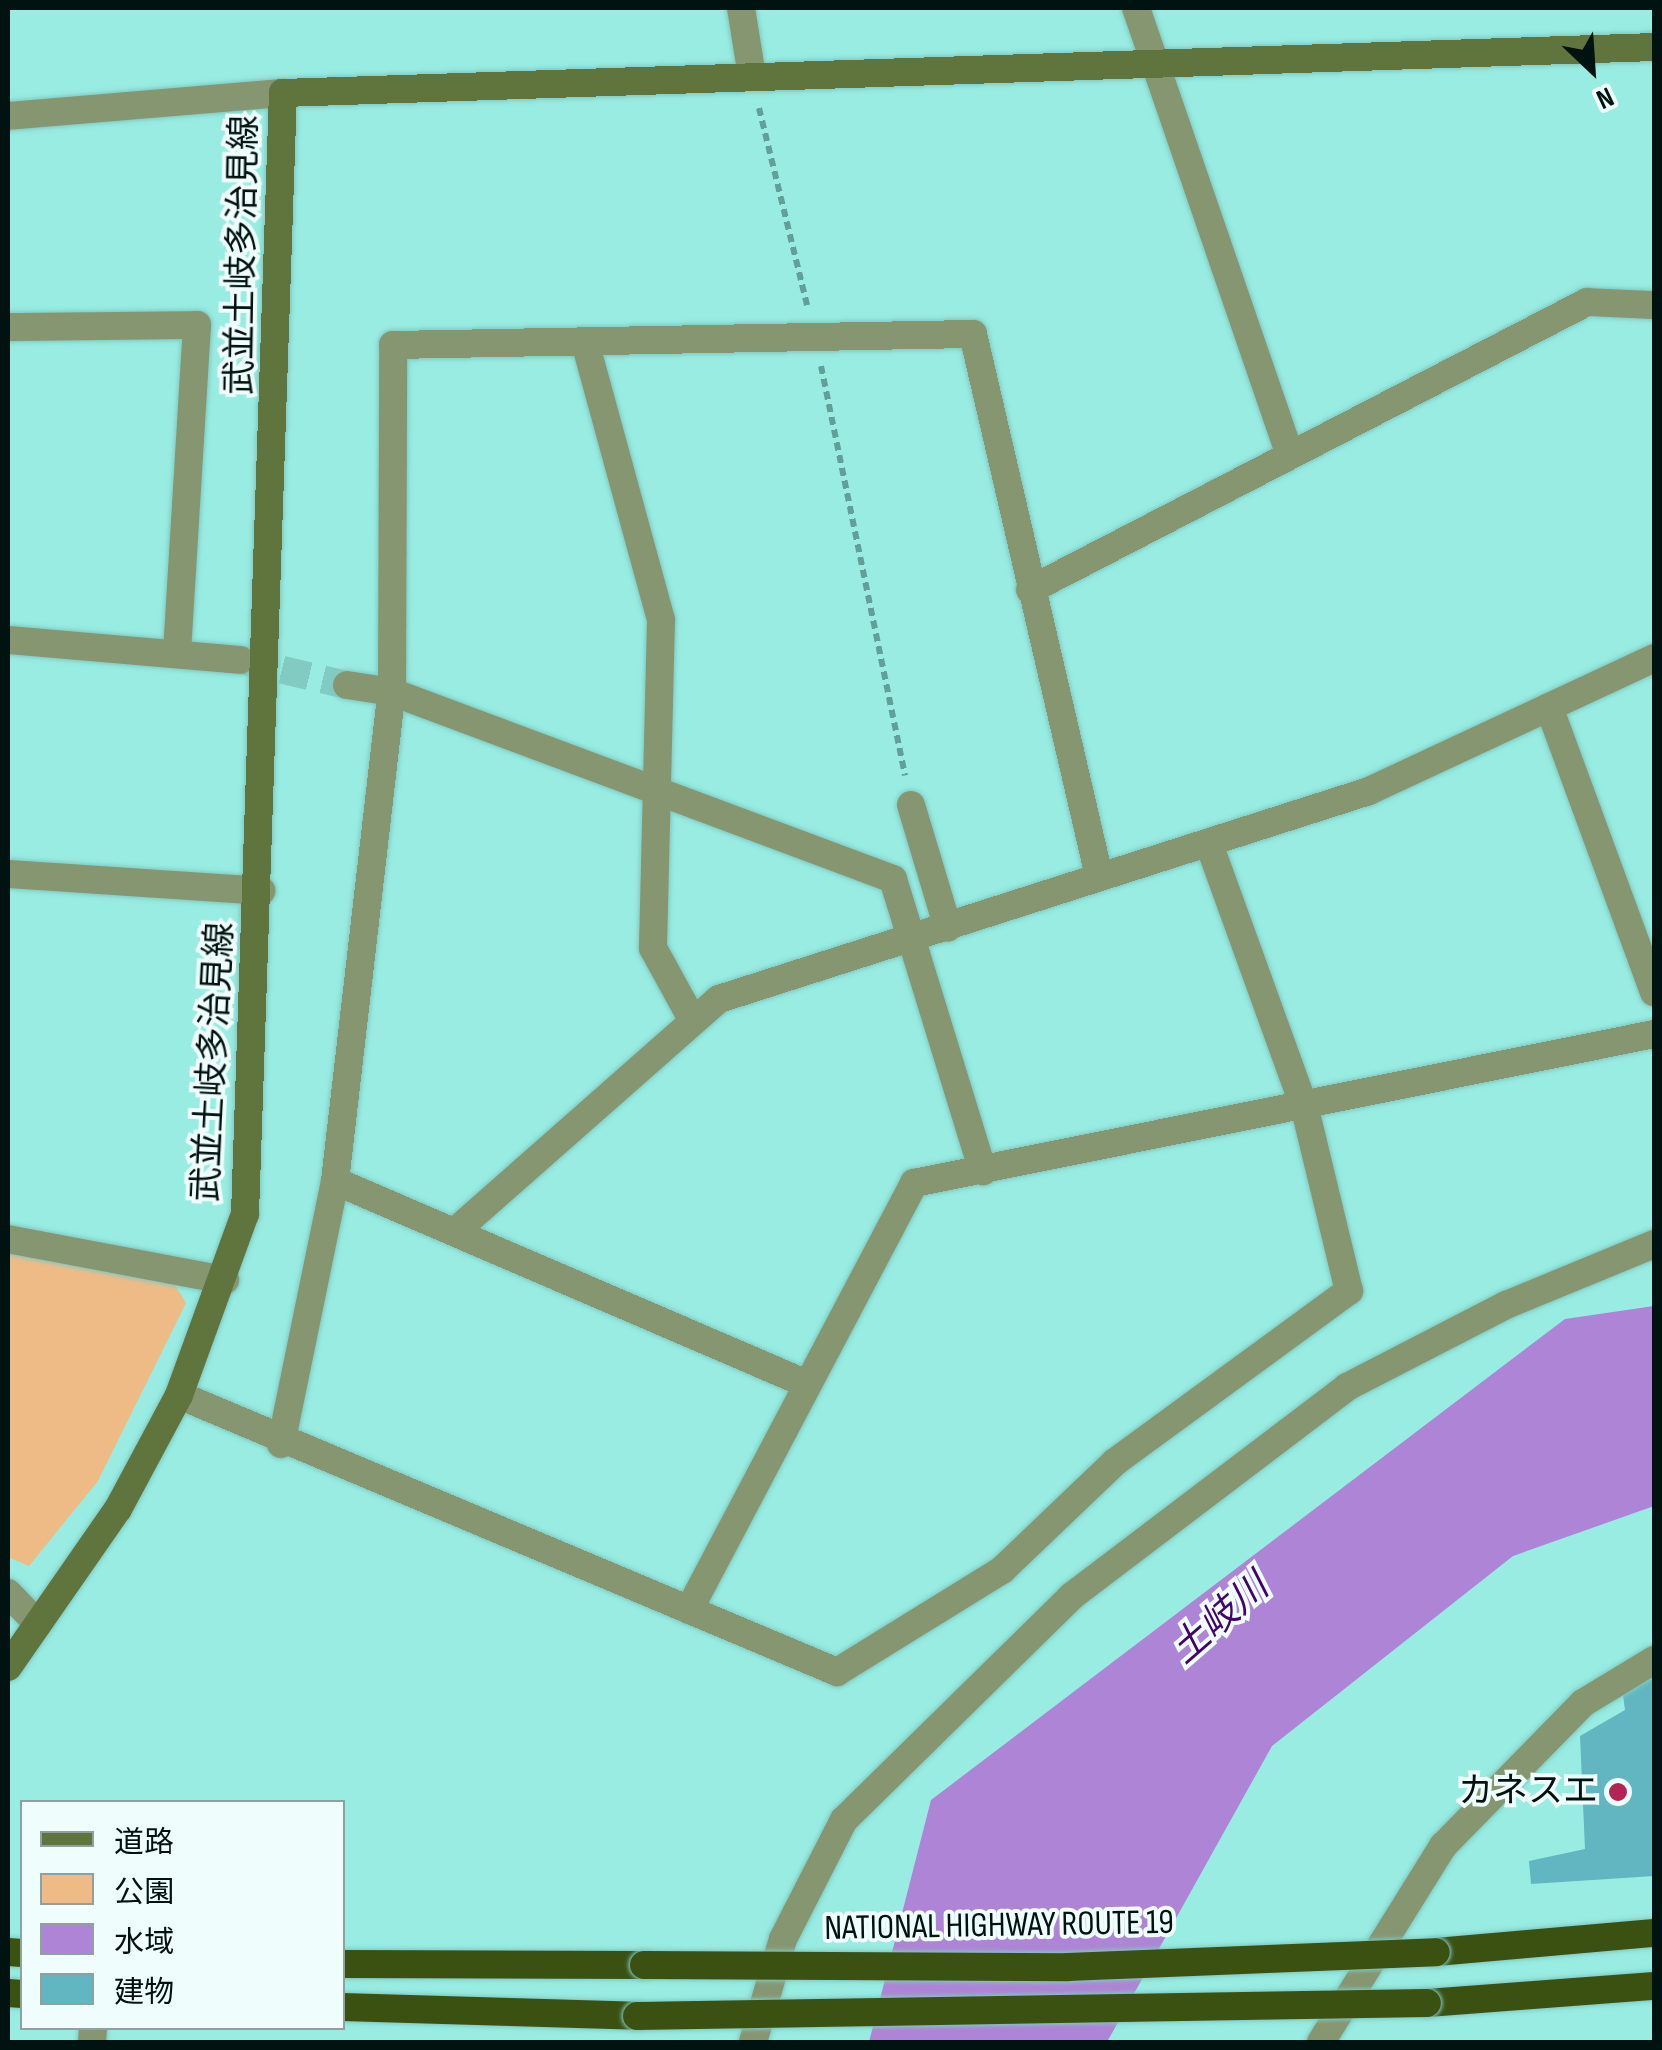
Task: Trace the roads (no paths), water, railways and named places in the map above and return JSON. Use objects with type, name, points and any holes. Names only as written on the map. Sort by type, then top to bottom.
[{"type":"highway","name":"NATIONAL HIGHWAY ROUTE 19","points":[[345,1964],[1068,1966],[1436,1952],[1654,1933]]},
{"type":"highway","points":[[345,2007],[637,2016],[1426,2003],[1654,1986]]},
{"type":"main road","name":"武並土岐多治見線","points":[[8,1667],[118,1508],[179,1396],[224,1280],[244,1214],[254,1116],[283,93],[1654,47]]},
{"type":"street","points":[[741,8],[752,76]]},
{"type":"street","points":[[1136,8],[1290,453]]},
{"type":"street","points":[[8,116],[283,93]]},
{"type":"street","points":[[1030,590],[1588,302],[1654,305]]},
{"type":"street","points":[[8,326],[196,325],[177,650]]},
{"type":"street","points":[[280,1444],[335,1181],[392,692],[393,345],[973,334],[1098,876]]},
{"type":"street","points":[[585,342],[662,620],[654,786],[653,948],[693,1021]]},
{"type":"street","points":[[8,640],[177,650],[240,660]]},
{"type":"street","points":[[458,1228],[718,999],[916,939],[1368,790],[1654,658]]},
{"type":"street","points":[[347,685],[392,692],[654,786],[893,880],[916,939],[983,1171]]},
{"type":"street","points":[[1549,707],[1654,992]]},
{"type":"street","points":[[912,805],[948,928]]},
{"type":"street","points":[[179,1396],[280,1444],[837,1672],[1002,1570],[1115,1462],[1349,1291],[1305,1109],[1209,844]]},
{"type":"street","points":[[8,874],[261,890]]},
{"type":"street","points":[[688,1610],[914,1183],[1305,1109],[1654,1034]]},
{"type":"street","points":[[335,1181],[458,1228],[807,1384]]},
{"type":"street","points":[[8,1240],[224,1280]]},
{"type":"street","points":[[753,2042],[783,1939],[844,1820],[1072,1596],[1348,1387],[1506,1305],[1654,1244]]},
{"type":"street","points":[[8,1593],[38,1624]]},
{"type":"street","points":[[1320,2042],[1443,1846],[1583,1703],[1654,1660]]},
{"type":"water","name":"土岐川","points":[[1654,1306],[1654,1506],[1513,1556],[1272,1746],[1107,2042],[869,2042],[931,1800],[1565,1319]]},
{"type":"tunnel","points":[[241,660],[347,685]]},
{"type":"place","name":"カネスエ","points":[[1618,1792]]}]
